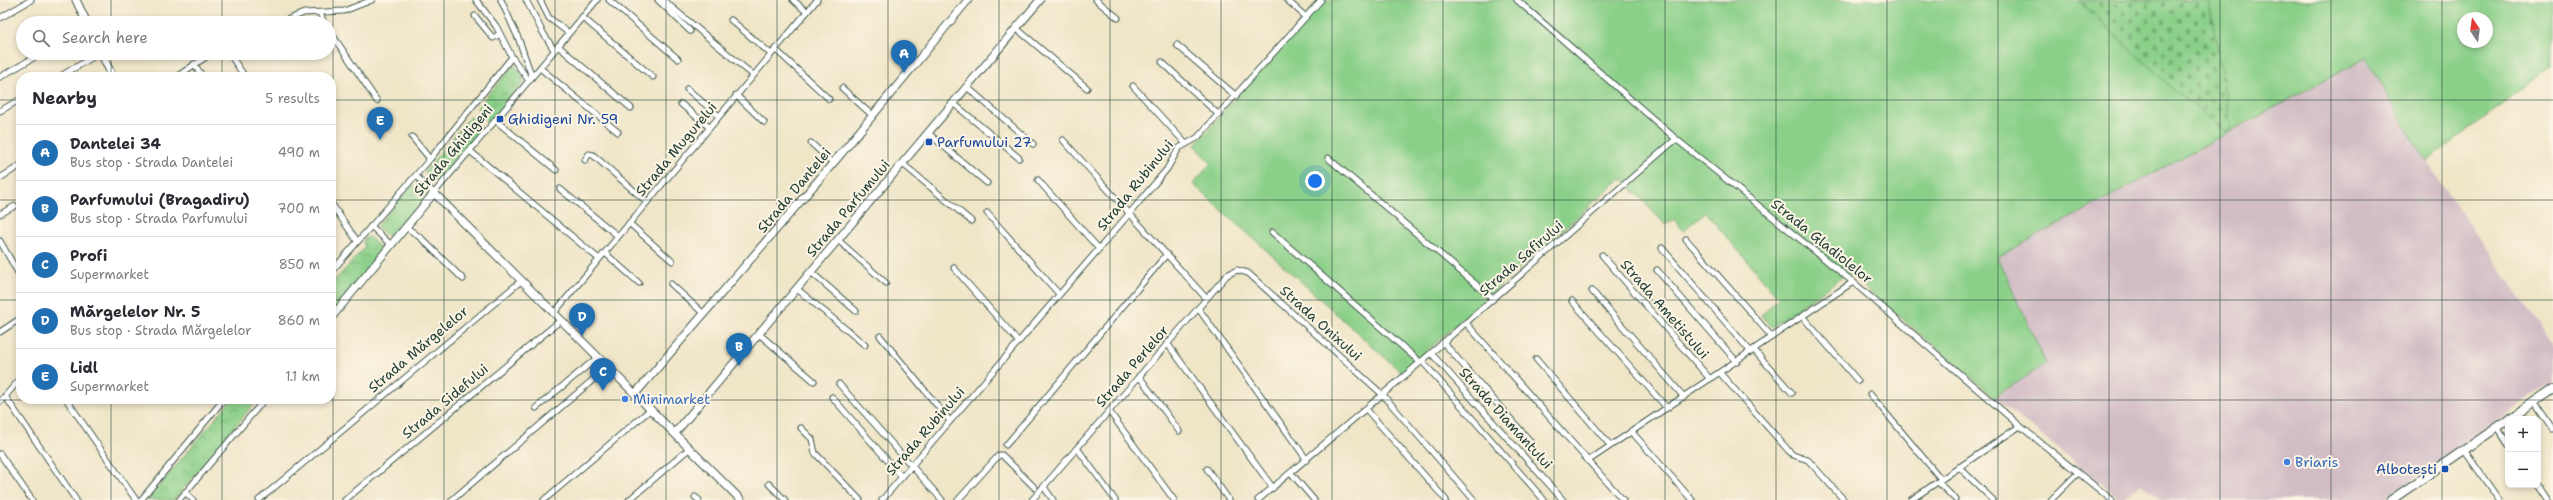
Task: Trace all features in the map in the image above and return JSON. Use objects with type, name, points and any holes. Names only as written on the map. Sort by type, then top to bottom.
[{"type":"main road","points":[[2513,416],[2553,389]]},
{"type":"main road","points":[[2395,499],[2505,421]]},
{"type":"street","points":[[0,18],[31,0]]},
{"type":"street","points":[[76,0],[84,16]]},
{"type":"street","points":[[295,16],[344,11],[372,0]]},
{"type":"street","points":[[476,0],[500,34],[512,57],[530,79]]},
{"type":"street","points":[[501,0],[519,40],[530,79]]},
{"type":"street","points":[[526,0],[542,31],[556,48],[630,108]]},
{"type":"street","points":[[540,0],[549,18],[569,33]]},
{"type":"street","name":"Strada Ghidigeni","points":[[336,312],[597,0]]},
{"type":"street","points":[[609,0],[678,59]]},
{"type":"street","points":[[658,0],[690,31]]},
{"type":"street","points":[[663,0],[753,76]]},
{"type":"street","points":[[792,0],[807,12]]},
{"type":"street","name":"Strada Mugurelui","points":[[554,314],[817,0]]},
{"type":"street","name":"Strada Dantelei","points":[[636,394],[834,163],[968,0]]},
{"type":"street","name":"Strada Parfumului","points":[[675,433],[1040,0]]},
{"type":"street","points":[[1096,0],[1118,18]]},
{"type":"street","points":[[1287,0],[1306,17]]},
{"type":"street","name":"Strada Rubinului","points":[[882,500],[1167,169],[1179,148],[1197,138],[1321,0]]},
{"type":"street","name":"Strada Gladiolelor","points":[[1517,0],[1676,139],[1853,282],[2020,426],[2112,500]]},
{"type":"street","points":[[475,16],[493,38],[500,34]]},
{"type":"street","points":[[582,18],[653,77]]},
{"type":"street","points":[[731,20],[771,54]]},
{"type":"street","points":[[1016,28],[1087,88]]},
{"type":"street","points":[[336,40],[377,101]]},
{"type":"street","points":[[1177,45],[1236,96]]},
{"type":"street","points":[[775,49],[829,99]]},
{"type":"street","points":[[336,266],[416,176],[512,57]]},
{"type":"street","points":[[0,78],[30,60]]},
{"type":"street","points":[[68,72],[89,60]]},
{"type":"street","points":[[104,60],[110,72]]},
{"type":"street","points":[[183,72],[201,60]]},
{"type":"street","points":[[234,60],[242,72]]},
{"type":"street","points":[[1162,62],[1219,115]]},
{"type":"street","points":[[194,64],[200,72]]},
{"type":"street","points":[[540,68],[618,132]]},
{"type":"street","points":[[1133,86],[1186,144]]},
{"type":"street","points":[[967,87],[1033,144]]},
{"type":"street","points":[[842,88],[873,116]]},
{"type":"street","points":[[687,89],[719,116]]},
{"type":"street","points":[[736,95],[764,122]]},
{"type":"street","points":[[0,111],[16,102]]},
{"type":"street","points":[[954,103],[1019,158]]},
{"type":"street","points":[[681,104],[709,128]]},
{"type":"street","points":[[496,120],[556,170]]},
{"type":"street","points":[[928,133],[987,183]]},
{"type":"street","points":[[412,137],[430,159]]},
{"type":"street","name":"Strada Safirului","points":[[1258,500],[1383,395],[1676,139]]},
{"type":"street","points":[[1062,140],[1206,298]]},
{"type":"street","points":[[811,143],[834,163]]},
{"type":"street","points":[[470,151],[599,259]]},
{"type":"street","points":[[585,160],[589,154],[593,155],[647,202]]},
{"type":"street","points":[[1328,158],[1493,299]]},
{"type":"street","points":[[902,164],[971,221]]},
{"type":"street","points":[[0,178],[16,168]]},
{"type":"street","points":[[416,176],[741,500]]},
{"type":"street","points":[[1038,180],[1099,249]]},
{"type":"street","points":[[560,188],[618,236]]},
{"type":"street","points":[[0,214],[15,206]]},
{"type":"street","points":[[336,210],[357,241]]},
{"type":"street","points":[[987,213],[1059,294]]},
{"type":"street","points":[[629,223],[672,261]]},
{"type":"street","points":[[371,226],[391,245]]},
{"type":"street","points":[[406,227],[421,238],[463,279]]},
{"type":"street","points":[[1272,232],[1421,362],[1544,500]]},
{"type":"street","points":[[1686,239],[1772,337]]},
{"type":"street","points":[[838,240],[886,283]]},
{"type":"street","points":[[0,241],[16,269]]},
{"type":"street","points":[[1662,248],[1792,393]]},
{"type":"street","points":[[0,254],[6,251]]},
{"type":"street","points":[[605,253],[640,283]]},
{"type":"street","points":[[1006,445],[1167,254]]},
{"type":"street","name":"Strada Ametistului","points":[[1602,255],[1710,379]]},
{"type":"street","points":[[954,268],[1018,341]]},
{"type":"street","name":"Strada Perlelor","points":[[1032,500],[1227,275],[1231,271],[1243,270]]},
{"type":"street","name":"Strada Onixului","points":[[1243,270],[1383,395]]},
{"type":"street","points":[[1657,270],[1737,362]]},
{"type":"street","points":[[811,272],[856,311]]},
{"type":"street","name":"Strada Mărgelelor","points":[[259,500],[331,438],[521,281]]},
{"type":"street","name":"Strada Ametistului","points":[[1588,461],[1737,362],[1853,282]]},
{"type":"street","points":[[671,284],[704,314]]},
{"type":"street","points":[[797,288],[865,345]]},
{"type":"street","points":[[1592,292],[1684,397]]},
{"type":"street","points":[[1572,301],[1667,408]]},
{"type":"street","points":[[1198,308],[1307,460]]},
{"type":"street","points":[[1802,316],[1858,381]]},
{"type":"street","name":"Strada Sidefului","points":[[345,500],[561,320]]},
{"type":"street","points":[[0,332],[16,321]]},
{"type":"street","points":[[1466,322],[1623,500]]},
{"type":"street","points":[[759,334],[814,381]]},
{"type":"street","points":[[880,336],[950,421]]},
{"type":"street","points":[[1443,342],[1530,441]]},
{"type":"street","points":[[1167,343],[1273,488]]},
{"type":"street","name":"Strada Diamantului","points":[[1431,353],[1563,500]]},
{"type":"street","points":[[536,408],[598,357]]},
{"type":"street","points":[[1536,359],[1610,445]]},
{"type":"street","points":[[452,500],[608,367]]},
{"type":"street","points":[[1720,373],[1793,456],[1808,460],[1844,500]]},
{"type":"street","points":[[1139,376],[1179,431]]},
{"type":"street","points":[[0,402],[16,384]]},
{"type":"street","points":[[839,384],[942,500]]},
{"type":"street","points":[[1870,394],[1956,500]]},
{"type":"street","points":[[1383,395],[1474,500]]},
{"type":"street","points":[[5,396],[76,500]]},
{"type":"street","points":[[832,397],[902,477]]},
{"type":"street","points":[[2534,402],[2553,430]]},
{"type":"street","points":[[69,404],[136,500]]},
{"type":"street","points":[[141,500],[220,404]]},
{"type":"street","points":[[179,500],[261,404]]},
{"type":"street","points":[[544,500],[651,409]]},
{"type":"street","points":[[1366,409],[1446,500]]},
{"type":"street","points":[[1109,411],[1174,500]]},
{"type":"street","points":[[1911,500],[2020,426]]},
{"type":"street","points":[[2497,427],[2505,439]]},
{"type":"street","points":[[801,428],[812,439],[815,453],[860,500]]},
{"type":"street","points":[[1631,431],[1692,500]]},
{"type":"street","points":[[629,500],[690,448]]},
{"type":"street","points":[[1077,448],[1115,500]]},
{"type":"street","points":[[2464,450],[2499,500]]},
{"type":"street","points":[[0,454],[32,500]]},
{"type":"street","points":[[958,500],[999,455],[1002,455],[1034,488]]},
{"type":"street","points":[[1959,467],[1993,500]]},
{"type":"street","points":[[1207,469],[1229,500]]},
{"type":"street","points":[[1291,473],[1314,500]]},
{"type":"street","points":[[2051,500],[2078,473]]},
{"type":"street","points":[[769,484],[785,500]]},
{"type":"street","points":[[1044,487],[1053,500]]},
{"type":"street","points":[[2538,488],[2546,500]]},
{"type":"street","points":[[185,492],[193,500]]},
{"type":"shaded area","points":[[2366,57],[2426,162],[2553,345],[2553,382],[2382,500],[2163,500],[2142,483],[2121,500],[1994,397],[2046,364],[1998,257]]},
{"type":"green space","points":[[1317,0],[2553,0],[2553,64],[2426,162],[2366,58],[1998,257],[2046,364],[1994,397],[1848,273],[1772,327],[1761,315],[1779,298],[1705,212],[1683,231],[1674,219],[1666,225],[1621,178],[1402,373],[1193,184],[1211,163],[1195,145],[1318,2]]},
{"type":"green space","points":[[2078,0],[2209,0],[2231,129],[2225,132],[2169,85]]},
{"type":"green space","points":[[514,64],[523,76],[523,83],[489,122],[487,122],[477,108]]},
{"type":"green space","points":[[471,116],[481,127],[480,133],[437,184],[424,172]]},
{"type":"green space","points":[[412,185],[427,197],[392,239],[376,227]]},
{"type":"green space","points":[[368,236],[383,250],[336,308],[336,279],[365,247],[363,241]]},
{"type":"green space","points":[[228,404],[254,404],[174,500],[147,500]]},
{"type":"place","name":"Dantelei 34","points":[[904,73]]},
{"type":"place","name":"Ghidigeni Nr. 59","points":[[500,119]]},
{"type":"place","name":"Lidl","points":[[380,140]]},
{"type":"place","name":"Parfumului 27","points":[[929,142]]},
{"type":"place","name":"Mărgelelor Nr. 5","points":[[582,336]]},
{"type":"place","name":"Parfumului (Bragadiru)","points":[[739,366]]},
{"type":"place","name":"Profi","points":[[603,391]]},
{"type":"place","name":"Minimarket","points":[[625,399]]},
{"type":"place","name":"Briaris","points":[[2287,462]]},
{"type":"place","name":"Albotești","points":[[2445,469]]}]
